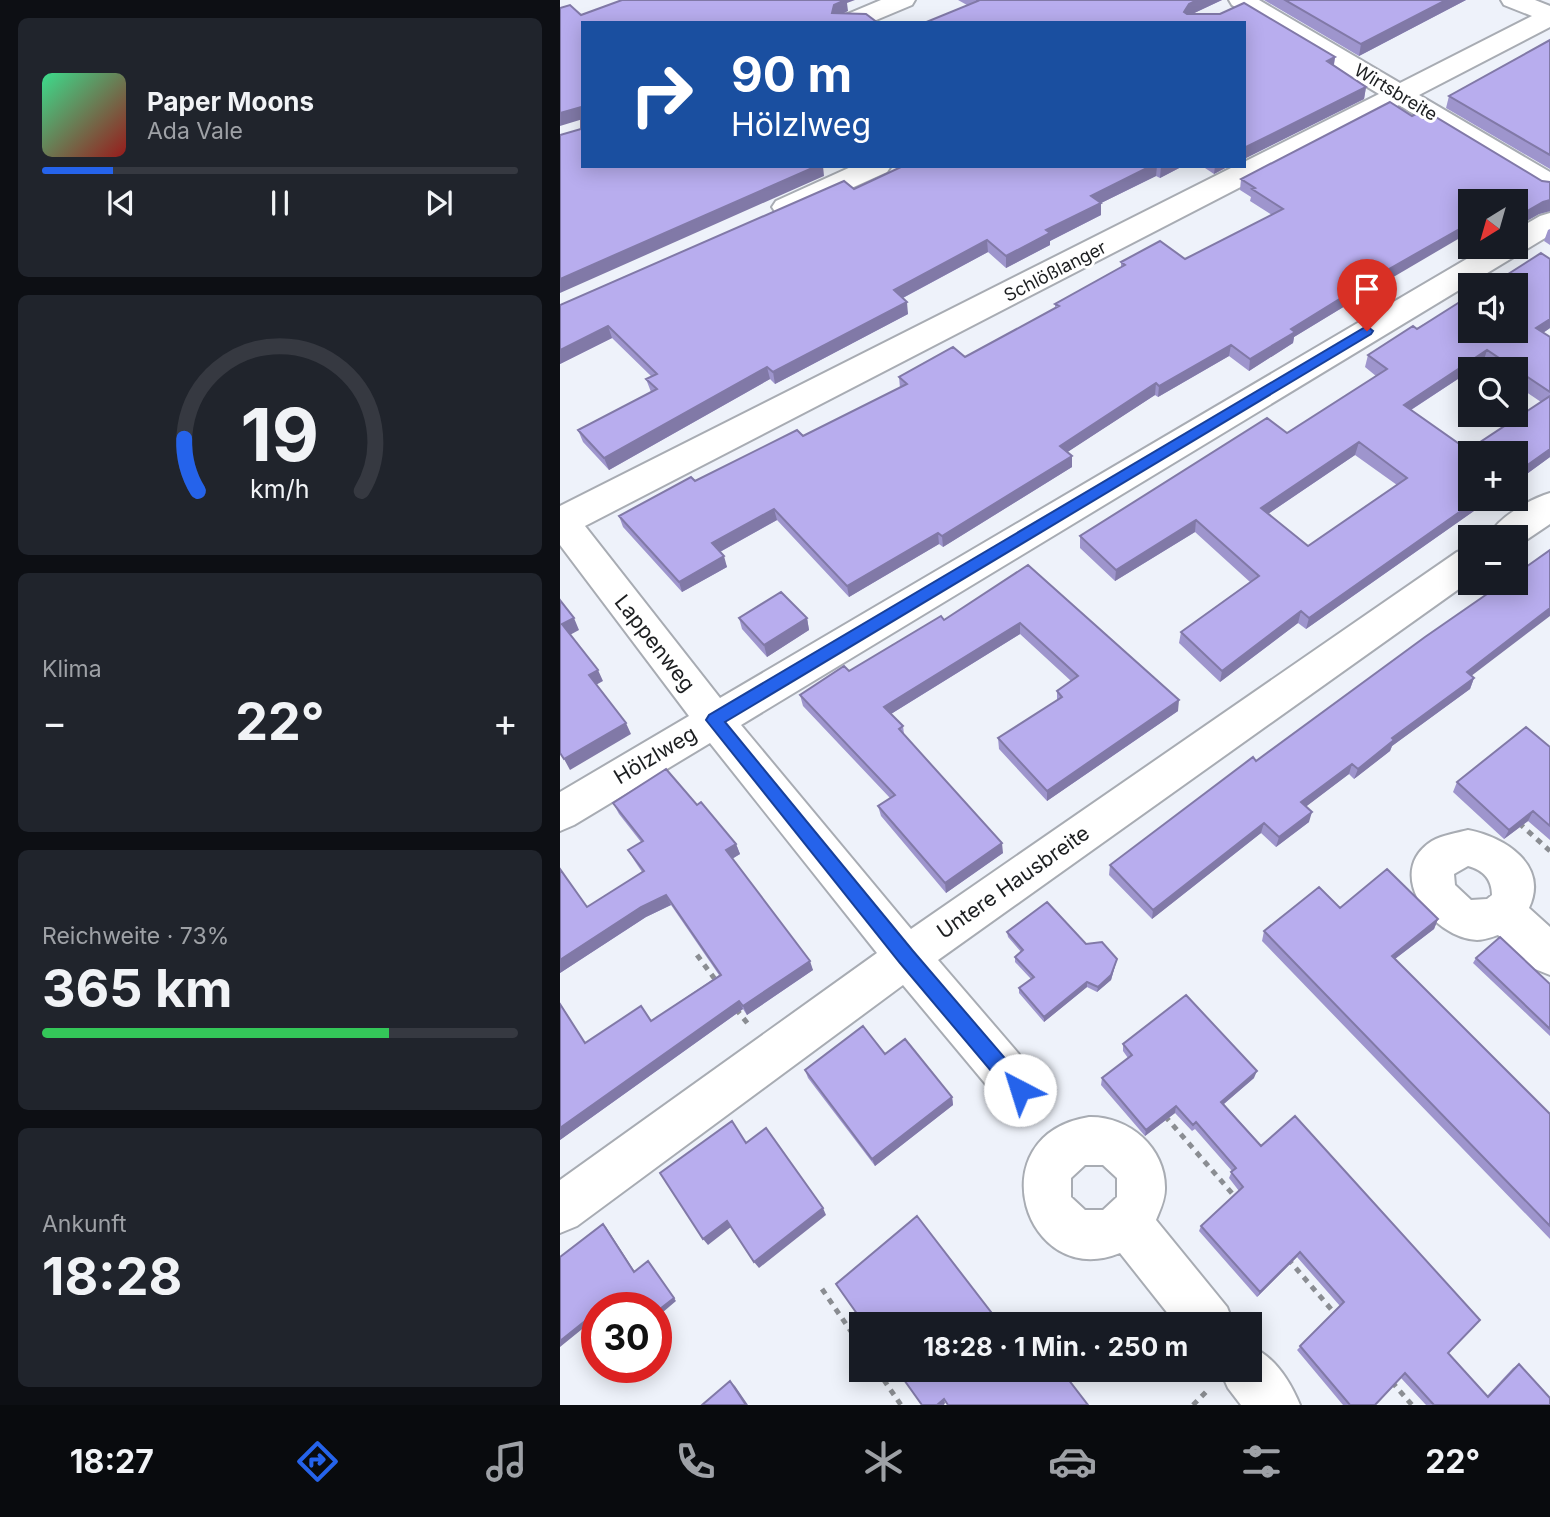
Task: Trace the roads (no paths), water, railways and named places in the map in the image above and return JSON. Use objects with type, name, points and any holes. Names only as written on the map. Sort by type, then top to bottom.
[{"type":"street","points":[[851,21],[903,0]]},
{"type":"street","points":[[1513,0],[1550,16]]},
{"type":"street","name":"Wirtsbreite","points":[[1235,5],[1401,95],[1550,184]]},
{"type":"street","name":"Schlößlanger","points":[[561,521],[1401,95],[1550,16]]},
{"type":"street","points":[[763,217],[873,168]]},
{"type":"street","points":[[1528,235],[1550,222]]},
{"type":"street","name":"Hölzlweg","points":[[560,813],[1488,259]]},
{"type":"street","points":[[1522,525],[1550,506]]},
{"type":"street","name":"Lappenweg","points":[[561,521],[714,720],[907,957],[1020,1090]]},
{"type":"street","name":"Untere Hausbreite","points":[[560,1209],[907,957],[1458,570]]},
{"type":"street","points":[[1504,913],[1550,955]]},
{"type":"street","points":[[1127,1223],[1199,1312]]},
{"type":"street","points":[[1256,1382],[1275,1405]]}]
